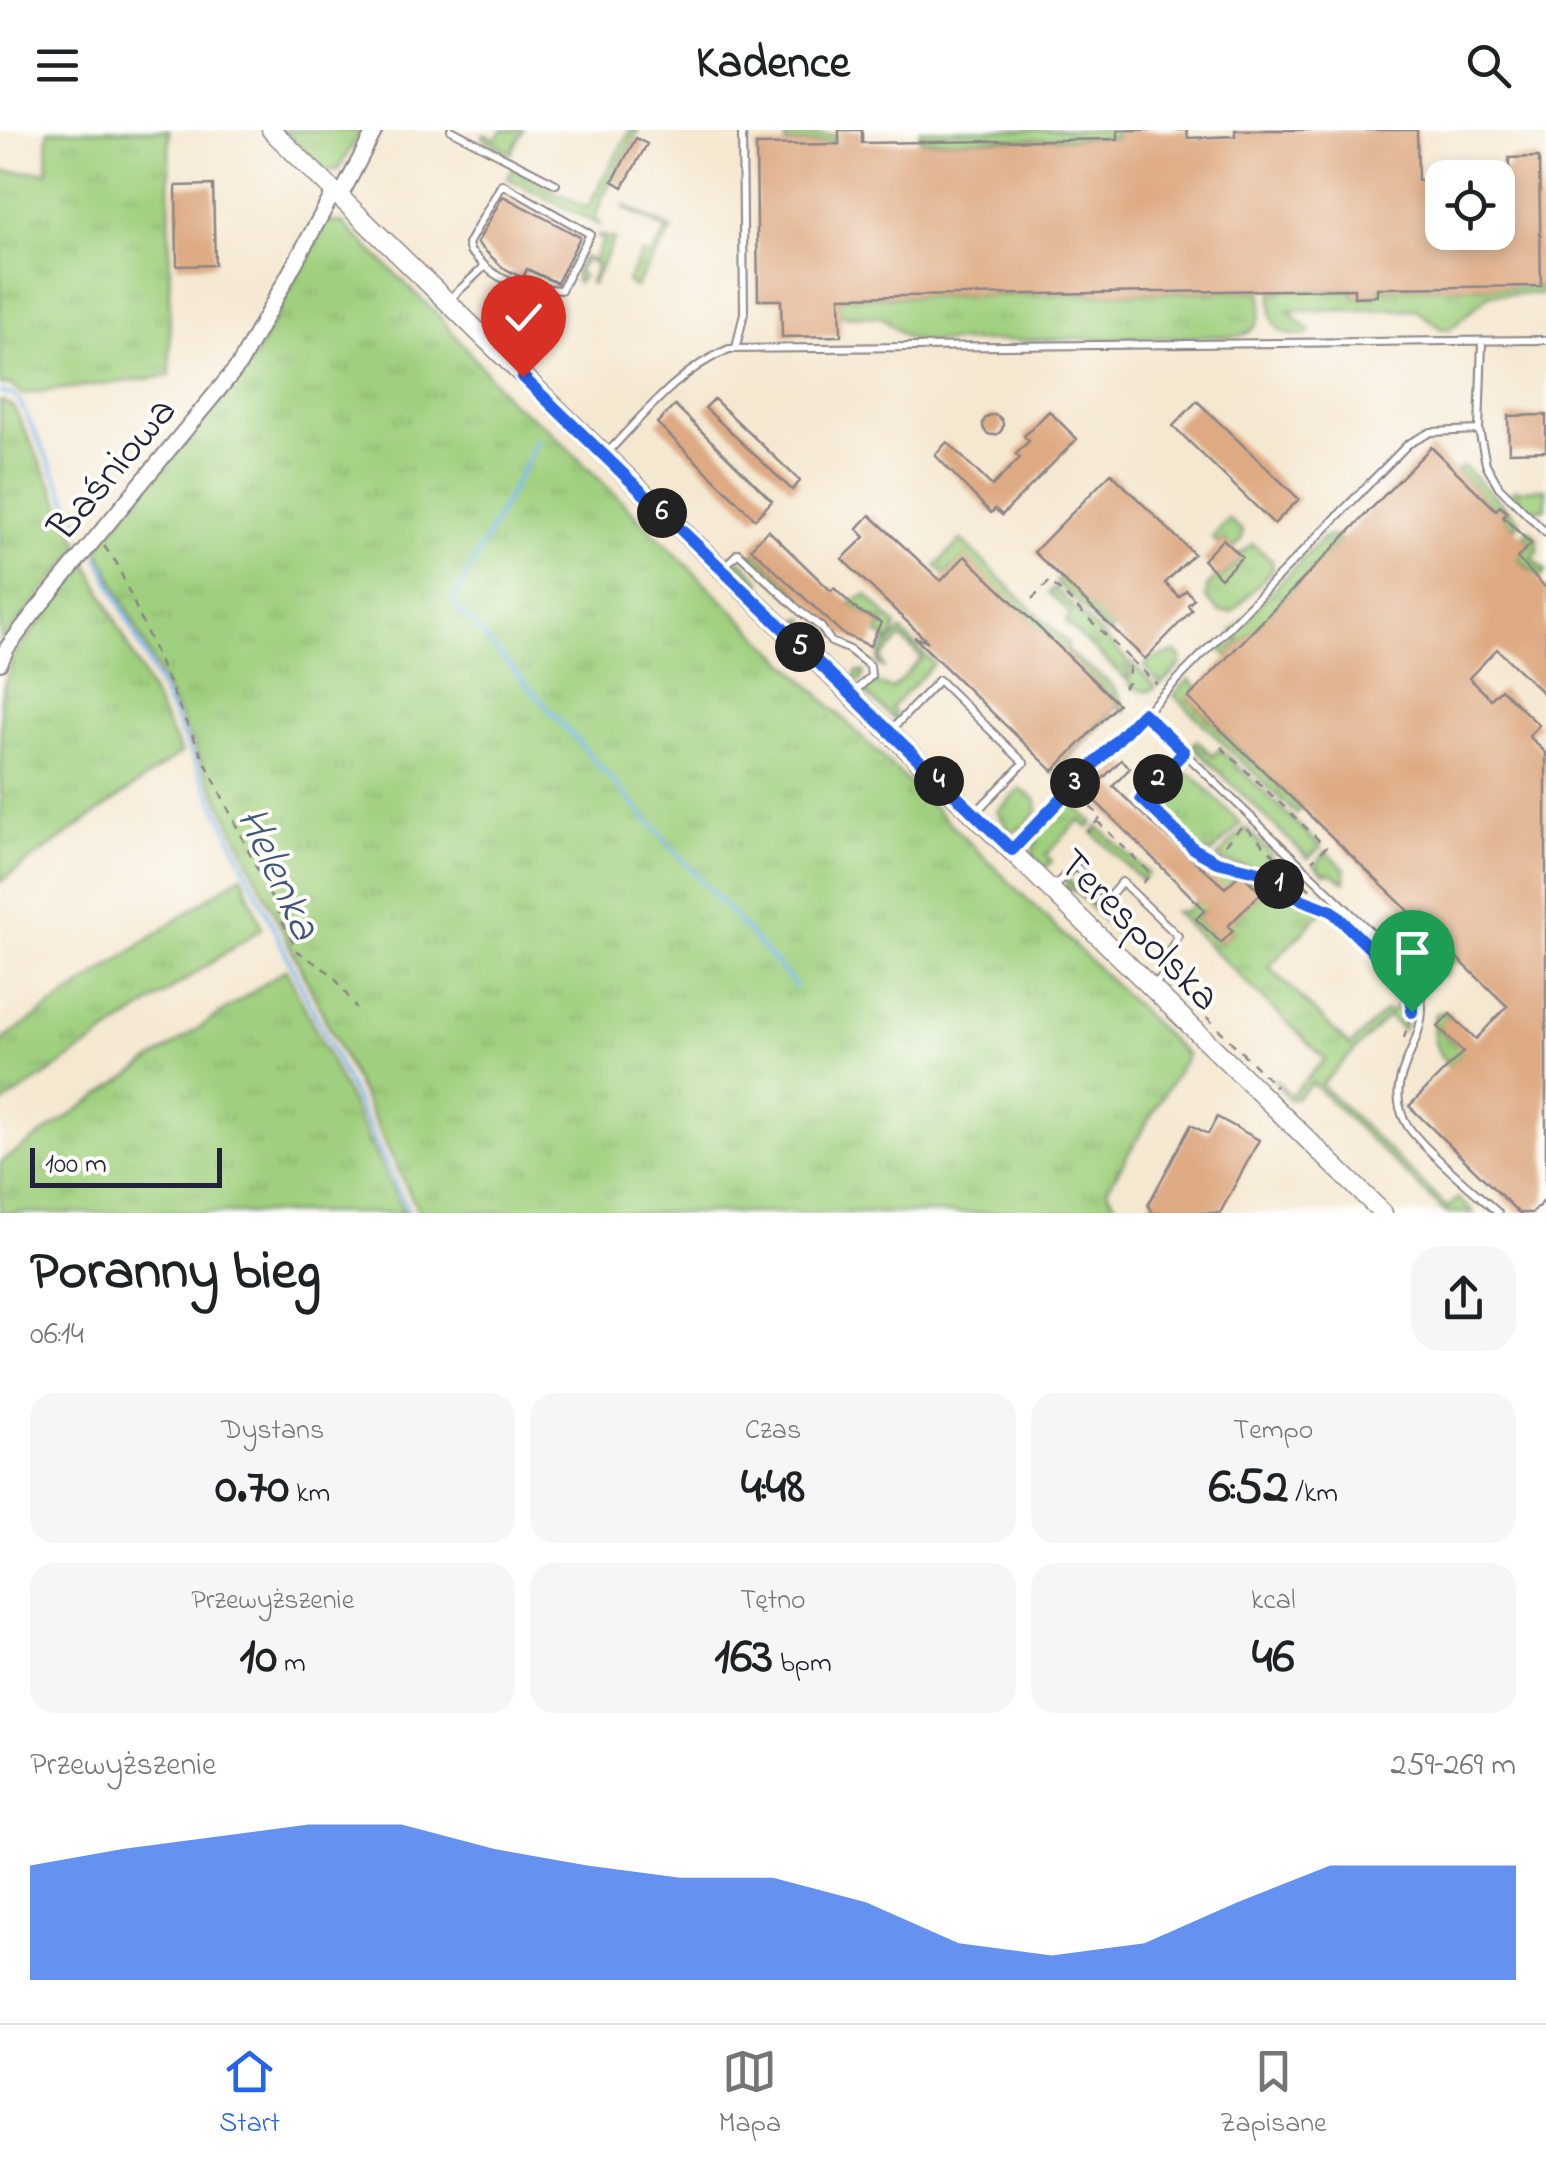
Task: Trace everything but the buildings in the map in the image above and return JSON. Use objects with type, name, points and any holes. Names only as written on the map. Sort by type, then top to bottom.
[{"type":"street","name":"Terespolska","points":[[271,130],[850,696],[1052,889],[1158,981],[1383,1213]]},
{"type":"street","name":"Baśniowa","points":[[0,663],[24,625],[240,365],[374,130]]},
{"type":"lane","points":[[451,130],[556,184]]},
{"type":"lane","points":[[736,348],[744,313],[742,130]]},
{"type":"lane","points":[[502,184],[590,234],[560,290],[510,284],[484,266],[468,244],[502,184]]},
{"type":"lane","points":[[447,302],[484,266]]},
{"type":"lane","points":[[604,456],[678,381],[709,357],[736,348],[1546,340]]},
{"type":"lane","points":[[1482,342],[1479,430],[1486,464],[1499,487],[1546,533]]},
{"type":"lane","points":[[1012,850],[1408,444],[1431,432],[1479,430]]},
{"type":"lane","points":[[721,570],[738,554],[821,626],[831,642],[870,666],[871,676],[850,696]]},
{"type":"lane","points":[[889,733],[940,680],[1024,763],[974,814]]},
{"type":"lane","points":[[1143,713],[1414,974],[1425,1006],[1399,1082],[1404,1120],[1498,1213]]},
{"type":"lane","points":[[1052,889],[1074,866],[1108,898],[1122,882],[1178,936],[1170,953],[1170,968],[1158,981]]},
{"type":"path","points":[[96,538],[116,562],[184,718],[297,951],[333,974],[356,1008]]},
{"type":"path","points":[[1032,598],[1050,580],[1164,692]]},
{"type":"path","points":[[1123,688],[1128,683],[1130,658]]},
{"type":"path","points":[[1221,746],[1326,847],[1304,868]]},
{"type":"path","points":[[1184,752],[1141,798],[1194,849],[1217,862],[1260,872],[1303,900],[1332,911]]},
{"type":"path","points":[[1071,788],[1101,817],[1087,832]]},
{"type":"path","points":[[1098,821],[1152,874],[1133,893]]},
{"type":"path","points":[[1156,824],[1166,830],[1170,826]]},
{"type":"path","points":[[1203,868],[1243,825],[1410,990]]},
{"type":"path","points":[[1251,882],[1275,856]]},
{"type":"path","points":[[1158,981],[1278,1088]]},
{"type":"path","points":[[1413,1006],[1402,1037],[1413,1046]]},
{"type":"green space","points":[[48,130],[169,130],[170,376],[22,394],[11,384],[0,385],[0,171],[47,172]]},
{"type":"green space","points":[[284,130],[361,130],[338,170],[323,171]]},
{"type":"green space","points":[[501,130],[523,130],[511,153],[482,138],[484,134],[496,139]]},
{"type":"green space","points":[[630,130],[638,130],[603,196],[595,219],[601,226],[507,178],[512,169],[587,208]]},
{"type":"green space","points":[[920,130],[1116,130],[1116,138],[920,141]]},
{"type":"green space","points":[[786,135],[835,135],[835,142],[786,144]]},
{"type":"green space","points":[[624,205],[673,230],[635,287],[627,282],[642,253],[650,257],[667,230]]},
{"type":"green space","points":[[326,221],[343,223],[439,316],[510,401],[547,428],[1187,1056],[1107,1189],[1121,1213],[419,1213],[97,547],[250,365]]},
{"type":"green space","points":[[596,235],[615,239],[592,284],[589,283],[597,266],[585,259],[577,272],[583,276],[577,283],[574,274],[583,257],[593,261],[603,241]]},
{"type":"green space","points":[[1541,286],[1541,294],[1490,294],[1449,330],[1440,328],[1416,309],[1288,311],[1310,331],[1306,335],[1279,330],[1272,317],[1271,294],[1275,291],[1353,290],[1354,298],[1377,297],[1377,289]]},
{"type":"green space","points":[[1261,291],[1257,324],[1241,336],[917,342],[881,317],[840,316],[840,298]]},
{"type":"green space","points":[[0,401],[13,406],[81,546],[0,644]]},
{"type":"green space","points":[[1460,467],[1520,521],[1515,528],[1503,517],[1507,512],[1501,506],[1496,510],[1456,471]]},
{"type":"green space","points":[[1546,489],[1546,508],[1529,510],[1512,493],[1513,490]]},
{"type":"green space","points":[[1228,519],[1243,531],[1241,541],[1233,549],[1224,539],[1218,544],[1212,538]]},
{"type":"green space","points":[[1529,530],[1537,538],[1538,552],[1532,558],[1546,571],[1540,578],[1517,558],[1531,544],[1523,536]]},
{"type":"green space","points":[[1334,536],[1340,541],[1228,657],[1221,650],[1221,643],[1230,648],[1239,639],[1232,632],[1324,537]]},
{"type":"green space","points":[[961,540],[1068,644],[1067,651],[1110,684],[1122,701],[1124,712],[1118,706],[1063,765],[1073,776],[1067,782],[1052,772],[1118,703],[965,557],[946,576],[936,566]]},
{"type":"green space","points":[[1252,544],[1271,559],[1273,569],[1232,612],[1220,612],[1206,598],[1207,587],[1218,575],[1222,578],[1241,558],[1239,554]]},
{"type":"green space","points":[[755,552],[797,592],[792,598],[750,557]]},
{"type":"green space","points":[[737,561],[761,581],[757,589],[794,625],[802,618],[806,620],[804,635],[852,682],[857,671],[864,672],[861,681],[848,685],[733,570]]},
{"type":"green space","points":[[87,562],[181,753],[0,882],[1,696],[14,655]]},
{"type":"green space","points":[[1061,577],[1114,629],[1110,634],[1056,582]]},
{"type":"green space","points":[[1054,588],[1127,660],[1127,680],[1066,623],[1070,613],[1049,593]]},
{"type":"green space","points":[[867,595],[896,625],[886,643],[886,638],[878,634],[882,622],[858,611],[849,602]]},
{"type":"green space","points":[[901,631],[934,664],[891,708],[896,714],[894,719],[864,692],[873,682],[892,689],[922,658],[901,638],[880,658],[884,667],[878,665],[880,651]]},
{"type":"green space","points":[[1176,652],[1181,665],[1161,684],[1144,667],[1150,660]]},
{"type":"green space","points":[[1131,663],[1156,687],[1146,691],[1129,685]]},
{"type":"green space","points":[[1189,679],[1198,688],[1188,699],[1302,808],[1296,814],[1174,695]]},
{"type":"green space","points":[[1197,741],[1213,756],[1220,749],[1321,847],[1308,858],[1192,745]]},
{"type":"green space","points":[[1181,771],[1194,776],[1241,824],[1211,854],[1196,848],[1148,801],[1173,774]]},
{"type":"green space","points":[[1020,789],[1035,799],[1038,810],[1026,825],[1010,833],[997,812]]},
{"type":"green space","points":[[1069,799],[1093,823],[1088,828],[1079,820],[1046,855],[1052,861],[1044,869],[1032,856],[1037,833]]},
{"type":"green space","points":[[1098,827],[1148,873],[1141,880],[1093,833]]},
{"type":"green space","points":[[1245,828],[1272,855],[1258,870],[1217,858]]},
{"type":"green space","points":[[1326,852],[1345,869],[1345,882],[1315,865]]},
{"type":"green space","points":[[1276,859],[1325,906],[1263,873]]},
{"type":"green space","points":[[1213,862],[1256,874],[1249,881],[1241,873],[1217,897],[1216,880],[1206,870]]},
{"type":"green space","points":[[242,875],[262,928],[0,1106],[0,1042]]},
{"type":"green space","points":[[1261,875],[1323,910],[1269,967],[1350,1046],[1386,1010],[1390,1013],[1409,994],[1412,1007],[1403,1030],[1388,1016],[1321,1085],[1448,1208],[1458,1198],[1474,1213],[1446,1213],[1312,1083],[1289,1100],[1273,1078],[1291,1095],[1325,1059],[1174,912],[1186,911],[1199,899],[1207,907],[1196,919],[1221,943],[1233,931],[1226,923],[1261,893],[1252,883]]},
{"type":"green space","points":[[1068,880],[1126,934],[1122,939],[1074,890],[1064,890]]},
{"type":"green space","points":[[1400,923],[1449,970],[1443,976],[1423,956],[1415,962],[1407,954],[1408,946],[1393,932]]},
{"type":"green space","points":[[1427,928],[1460,960],[1450,964],[1420,935]]},
{"type":"green space","points":[[286,969],[404,1213],[0,1213],[0,1163]]},
{"type":"green space","points":[[1435,1014],[1450,1014],[1438,1028],[1454,1044],[1467,1048],[1449,1067],[1434,1035]]},
{"type":"waterway","name":"Helenka","points":[[0,392],[19,400],[80,526]]},
{"type":"waterway","points":[[538,440],[453,602],[796,986]]},
{"type":"waterway","name":"Helenka","points":[[98,557],[409,1213]]},
{"type":"route","points":[[523,377],[1012,850],[1143,713],[1184,752],[1141,798],[1194,849],[1217,862],[1260,872],[1303,900],[1332,911],[1406,984],[1412,997],[1412,1012]]}]
